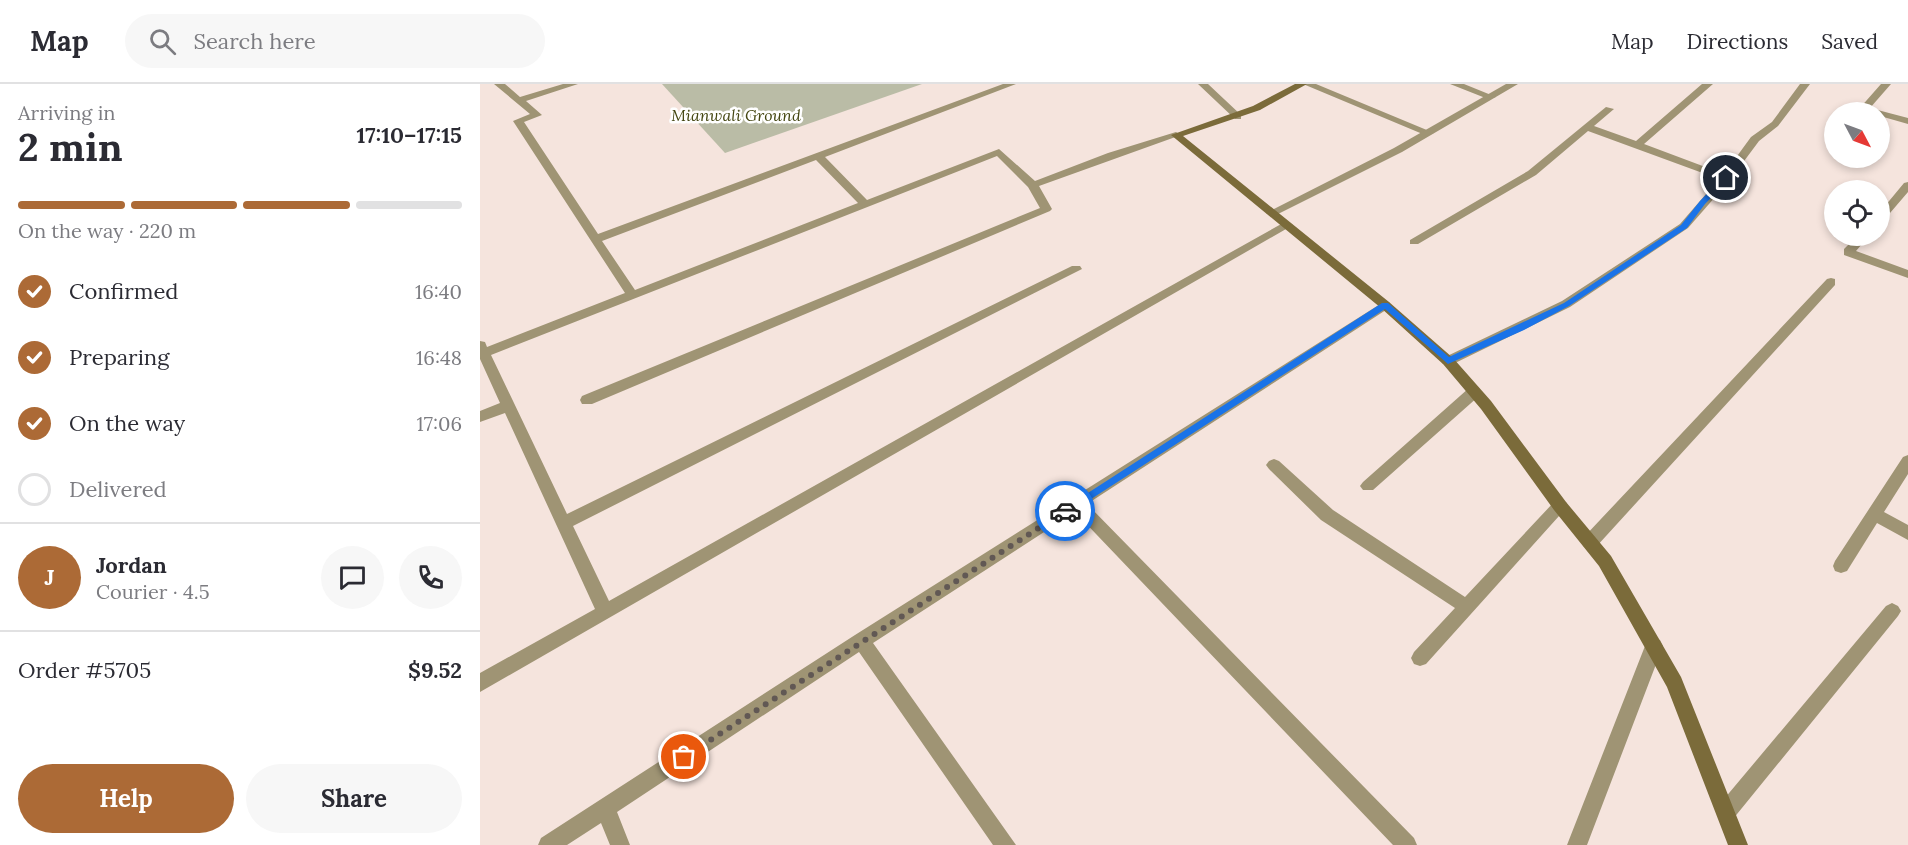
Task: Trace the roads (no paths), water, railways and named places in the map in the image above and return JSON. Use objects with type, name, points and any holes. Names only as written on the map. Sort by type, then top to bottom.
[{"type":"street","points":[[499,84],[537,115],[518,121],[632,295]]},
{"type":"street","points":[[519,100],[573,84]]},
{"type":"street","points":[[596,239],[1011,84]]},
{"type":"street","points":[[1203,84],[1238,117]]},
{"type":"street","points":[[1033,185],[1112,155],[1238,117],[1275,101],[1302,84]]},
{"type":"street","points":[[1308,84],[1429,133]]},
{"type":"street","points":[[1455,84],[1491,97]]},
{"type":"street","points":[[1272,213],[1429,133],[1513,84]]},
{"type":"street","points":[[1637,145],[1708,84]]},
{"type":"street","points":[[1448,361],[1566,304],[1684,226],[1702,202],[1726,178],[1755,139],[1775,124],[1805,84]]},
{"type":"street","points":[[1870,102],[1886,84]]},
{"type":"street","points":[[1414,242],[1532,173],[1609,109]]},
{"type":"street","points":[[1890,116],[1908,121]]},
{"type":"street","points":[[1587,127],[1726,178]]},
{"type":"street","points":[[1176,135],[1385,305],[1448,361],[1474,392],[1560,506],[1605,561],[1675,683],[1738,845]]},
{"type":"street","points":[[587,400],[1046,209],[1033,185],[999,152],[632,295],[482,349],[605,612]]},
{"type":"street","points":[[818,156],[865,204]]},
{"type":"street","points":[[1890,206],[1908,185]]},
{"type":"street","points":[[480,683],[1287,225]]},
{"type":"street","points":[[1854,246],[1848,252],[1908,274]]},
{"type":"street","points":[[563,524],[1076,269]]},
{"type":"street","points":[[1590,542],[1831,282]]},
{"type":"street","points":[[548,845],[1385,305]]},
{"type":"street","points":[[1368,486],[1474,392]]},
{"type":"street","points":[[480,417],[508,406]]},
{"type":"street","points":[[1841,566],[1908,462]]},
{"type":"street","points":[[1274,465],[1327,515],[1467,607]]},
{"type":"street","points":[[1076,503],[1407,845]]},
{"type":"street","points":[[1420,658],[1560,506]]},
{"type":"street","points":[[1874,514],[1908,533]]},
{"type":"street","points":[[1726,812],[1892,611]]},
{"type":"street","points":[[861,641],[1006,845]]},
{"type":"street","points":[[1577,845],[1654,646]]},
{"type":"street","points":[[605,808],[620,845]]},
{"type":"park label","name":"Mianwali Ground","points":[[736,115]]}]
